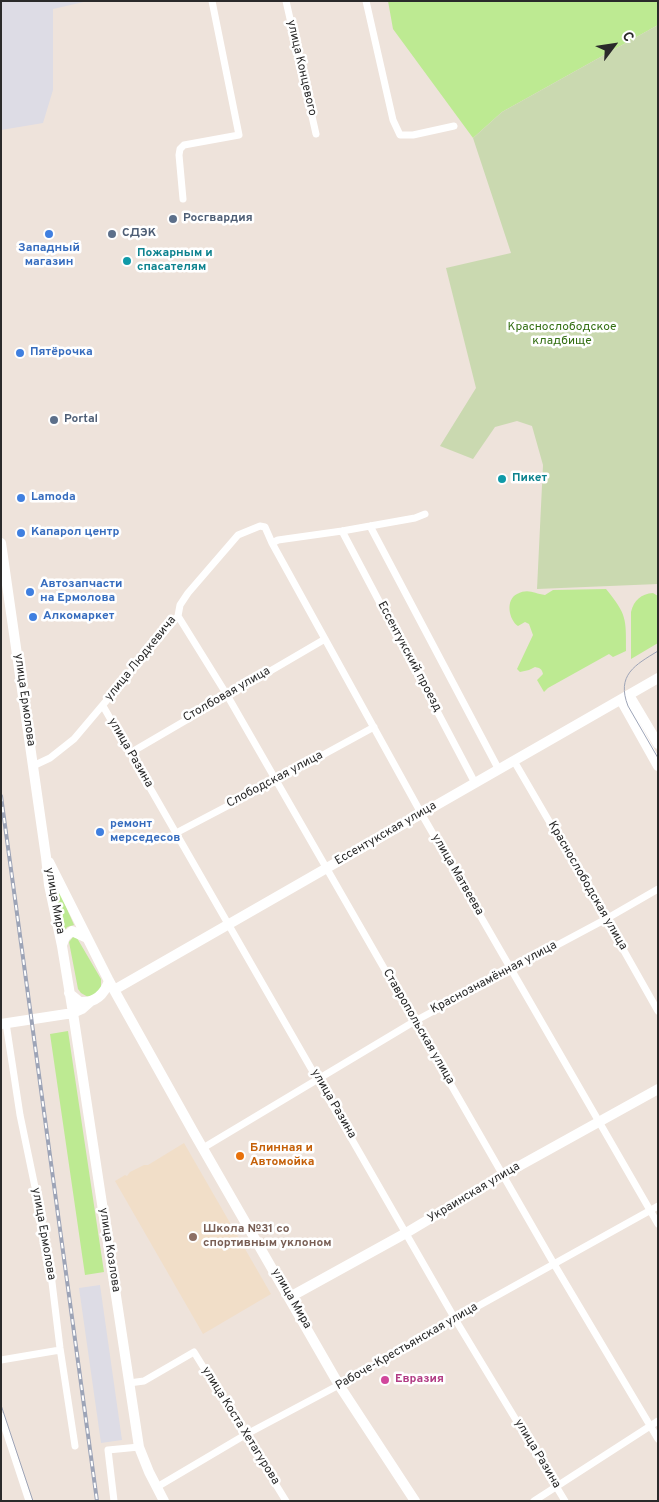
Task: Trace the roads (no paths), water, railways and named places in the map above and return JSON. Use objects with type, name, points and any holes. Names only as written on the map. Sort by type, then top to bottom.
[{"type":"street","points":[[183,199],[179,155],[184,145],[239,135],[212,1]]},
{"type":"street","name":"улица Концевого","points":[[286,1],[316,134]]},
{"type":"street","points":[[366,1],[392,120],[400,135],[413,135],[454,126]]},
{"type":"street","points":[[272,543],[278,540],[342,532],[415,518],[425,514]]},
{"type":"street","name":"улица Матвеева","points":[[260,526],[265,527],[324,639],[421,813],[658,1224]]},
{"type":"street","name":"улица Людкевича","points":[[33,766],[50,758],[74,740],[178,616],[180,604],[188,593],[238,535],[260,526]]},
{"type":"street","points":[[370,526],[499,770]]},
{"type":"street","name":"Ессентукский проезд","points":[[342,532],[475,783]]},
{"type":"street","name":"улица Ермолова","points":[[1,543],[46,857]]},
{"type":"street","name":"Ставропольская улица","points":[[178,616],[277,780],[554,1264],[658,1438]]},
{"type":"street","name":"Столбовая улица","points":[[130,753],[324,639]]},
{"type":"street","name":"Ессентукская улица","points":[[114,990],[658,678]]},
{"type":"street","points":[[625,697],[658,744]]},
{"type":"street","points":[[625,697],[658,766]]},
{"type":"street","name":"улица Разина","points":[[103,706],[455,1319],[566,1501]]},
{"type":"street","name":"Слободская улица","points":[[176,833],[374,727]]},
{"type":"street","name":"Краснослободская улица","points":[[514,761],[658,1012]]},
{"type":"street","name":"улица Мира","points":[[46,857],[109,981],[204,1148],[340,1385],[415,1501]]},
{"type":"street","name":"улица Мира","points":[[46,857],[48,885],[62,946],[69,993],[80,1002],[104,997],[113,999],[129,1016]]},
{"type":"street","name":"Краснознамённая улица","points":[[204,1148],[415,1021],[606,919],[658,889]]},
{"type":"street","name":"улица Мира","points":[[62,946],[65,937],[72,932],[87,938]]},
{"type":"street","points":[[4,1023],[82,1010],[105,990],[109,981]]},
{"type":"street","name":"улица Козлова","points":[[69,993],[139,1446],[144,1461],[164,1501]]},
{"type":"street","name":"улица Ермолова","points":[[4,1023],[51,1274],[60,1350],[75,1446]]},
{"type":"street","name":"Украинская улица","points":[[290,1297],[658,1089]]},
{"type":"street","name":"Рабоче-Крестьянская улица","points":[[156,1487],[245,1435],[340,1385],[658,1206]]},
{"type":"street","points":[[1,1360],[60,1350]]},
{"type":"street","name":"улица Коста Хетагурова","points":[[129,1383],[144,1381],[194,1352],[286,1501]]},
{"type":"street","points":[[1,1416],[29,1501]]},
{"type":"street","points":[[534,1501],[658,1421]]},
{"type":"street","points":[[114,1501],[108,1450],[139,1446]]},
{"type":"tram line","points":[[658,651],[635,666],[626,679],[624,686],[628,706],[658,758]]},
{"type":"tram line","points":[[1,1405],[33,1501]]},
{"type":"railway","points":[[1,796],[97,1501]]},
{"type":"place","name":"Росгвардия","points":[[173,219]]},
{"type":"place","name":"Западный магазин","points":[[49,234]]},
{"type":"place","name":"СДЭК","points":[[112,234]]},
{"type":"place","name":"Пожарным и спасателям","points":[[127,261]]},
{"type":"place","name":"Пятёрочка","points":[[20,353]]},
{"type":"place","name":"Portal","points":[[54,420]]},
{"type":"place","name":"Пикет","points":[[502,479]]},
{"type":"place","name":"Lamoda","points":[[21,498]]},
{"type":"place","name":"Капарол центр","points":[[21,533]]},
{"type":"place","name":"Автозапчасти на Ермолова","points":[[30,592]]},
{"type":"place","name":"Алкомаркет","points":[[33,617]]},
{"type":"place","name":"ремонт мерседесов","points":[[100,832]]},
{"type":"place","name":"Блинная и Автомойка","points":[[240,1156]]},
{"type":"place","name":"Школа №31 со спортивным уклоном","points":[[193,1237]]},
{"type":"place","name":"Евразия","points":[[385,1380]]},
{"type":"park label","name":"Краснослободское кладбище","points":[[562,335]]}]
